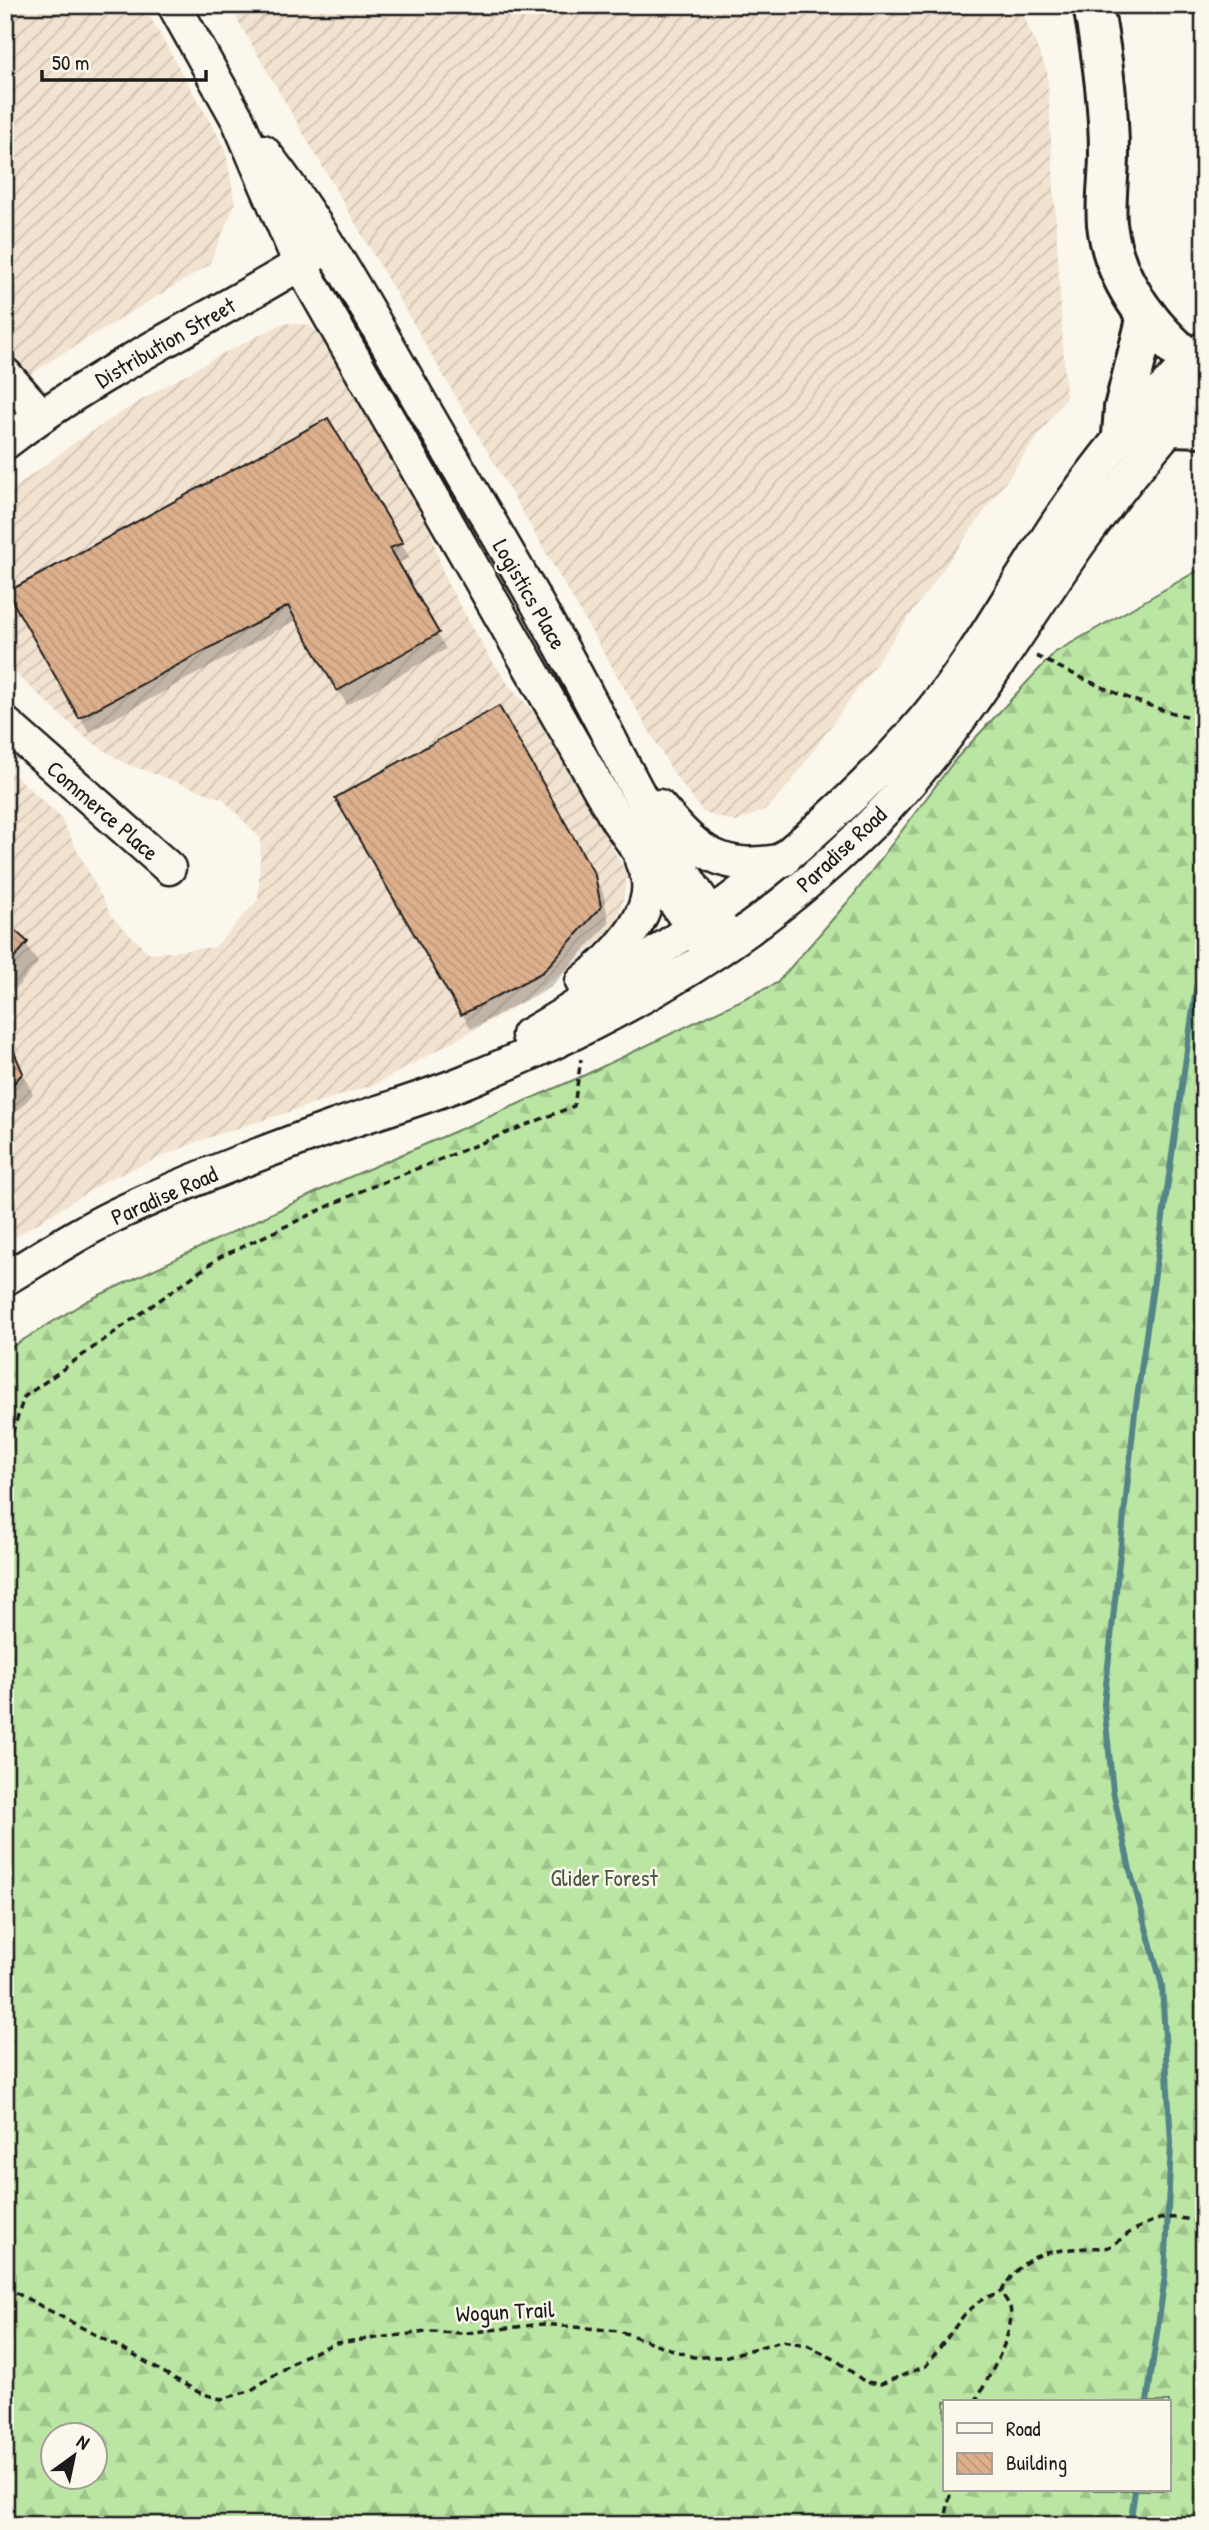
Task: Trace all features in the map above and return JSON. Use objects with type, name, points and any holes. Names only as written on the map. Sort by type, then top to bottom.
[{"type":"highway","points":[[1093,5],[1105,80],[1109,155],[1107,221],[1110,244],[1129,290],[1147,316],[1200,368]]},
{"type":"highway","points":[[1122,435],[1124,408],[1147,316]]},
{"type":"street","name":"Logistics Place","points":[[174,5],[238,120],[300,264],[595,781],[638,852],[702,921],[721,948]]},
{"type":"street","name":"Logistics Place","points":[[238,120],[292,189],[328,247],[575,671],[649,812],[702,921]]},
{"type":"street","name":"Logistics Place","points":[[328,247],[319,267],[327,288],[568,712],[595,781]]},
{"type":"street","name":"Distribution Street","points":[[5,443],[41,415],[125,362],[328,247]]},
{"type":"street","name":"Paradise Road","points":[[5,1279],[121,1212],[191,1181],[463,1082],[584,1028],[660,989],[776,908],[830,863],[902,792],[982,690],[1117,491],[1187,426],[1200,368]]},
{"type":"street","name":"Paradise Road","points":[[331,1128],[484,1057],[550,1022],[702,921],[783,860],[887,763],[946,693],[999,615],[1040,547],[1122,435],[1200,368]]},
{"type":"street","points":[[5,374],[41,415]]},
{"type":"street","name":"Paradise Road","points":[[575,671],[657,804],[676,826],[712,856],[734,864],[756,865],[783,860]]},
{"type":"street","name":"Commerce Place","points":[[5,723],[169,869]]},
{"type":"street","points":[[484,1057],[616,953],[638,921],[646,901],[648,881],[638,852]]},
{"type":"path","points":[[1012,644],[1104,688],[1185,717],[1204,719]]},
{"type":"path","points":[[5,1457],[24,1397],[220,1258],[361,1191],[575,1106],[584,1028]]},
{"type":"path","points":[[976,2400],[1008,2335],[1010,2307],[1001,2292],[1024,2261],[1042,2254],[1088,2247],[1107,2248],[1135,2230],[1168,2216],[1204,2222]]},
{"type":"path","name":"Wogun Trail","points":[[5,2287],[200,2393],[221,2399],[250,2391],[300,2358],[336,2343],[426,2332],[466,2333],[542,2324],[619,2331],[693,2357],[724,2357],[782,2342],[807,2345],[836,2360],[864,2382],[881,2384],[926,2366],[964,2315],[982,2299],[1001,2292]]},
{"type":"path","points":[[944,2525],[951,2492]]},
{"type":"shaded area","points":[[5,5],[143,5],[225,148],[235,204],[209,265],[52,360],[5,393]]},
{"type":"shaded area","points":[[229,5],[1019,5],[1047,71],[1066,397],[791,782],[765,810],[736,822],[704,813],[674,774]]},
{"type":"shaded area","points":[[284,323],[309,325],[329,345],[430,530],[446,581],[490,658],[511,688],[538,717],[627,874],[623,901],[615,925],[574,964],[506,1012],[376,1084],[201,1140],[107,1180],[5,1243],[5,766],[60,817],[112,917],[150,954],[215,947],[258,900],[261,839],[223,799],[122,762],[86,738],[5,664],[5,495],[77,441],[138,402],[218,356]]},
{"type":"green space","name":"Glider Forest","points":[[1204,567],[1204,2525],[5,2525],[5,1351],[87,1301],[336,1183],[585,1075],[777,983],[852,897],[955,760],[1054,653]]},
{"type":"building","points":[[328,418],[403,543],[390,548],[439,633],[337,691],[288,606],[79,718],[7,592]]},
{"type":"building","points":[[499,706],[595,875],[601,907],[543,972],[461,1015],[335,798]]},
{"type":"building","points":[[5,922],[28,942],[5,969]]},
{"type":"building","points":[[5,1031],[23,1073],[5,1093]]},
{"type":"waterway","points":[[1147,2400],[1165,2277],[1171,2143],[1162,1985],[1130,1870],[1113,1791],[1104,1704],[1135,1412],[1196,988],[1204,963]]},
{"type":"waterway","points":[[1130,2525],[1135,2492]]}]
